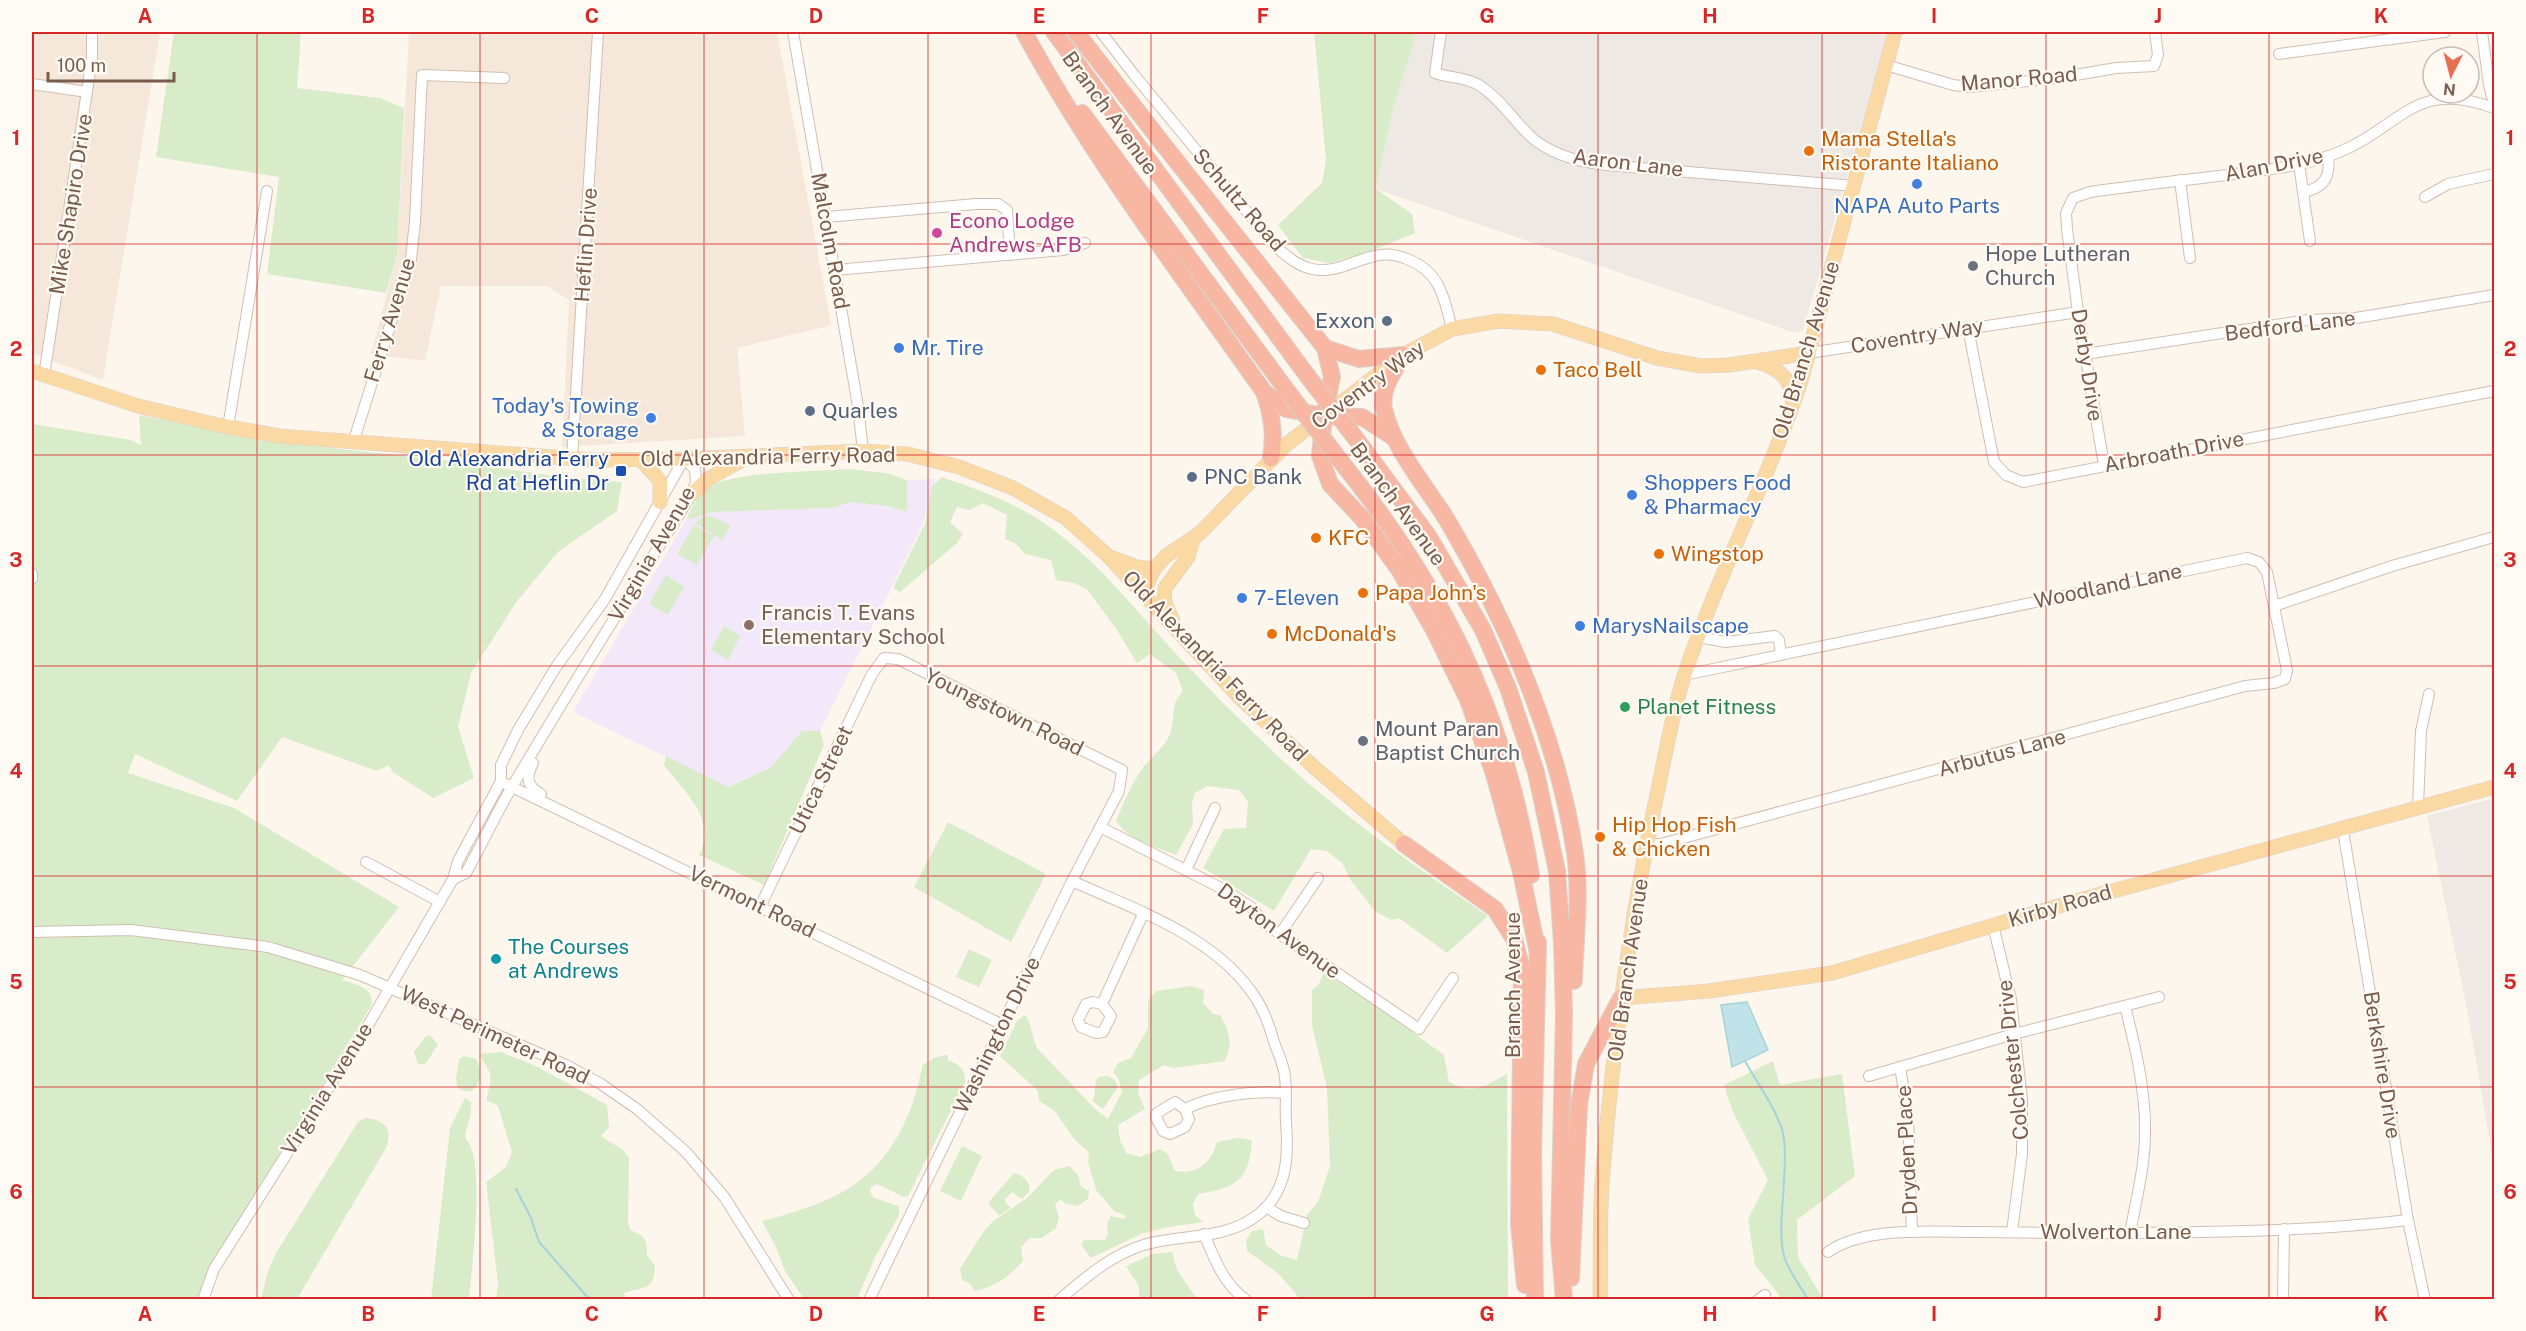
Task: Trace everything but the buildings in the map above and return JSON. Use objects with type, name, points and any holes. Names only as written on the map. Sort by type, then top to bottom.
[{"type":"highway","name":"Branch Avenue","points":[[1024,32],[1287,392],[1388,522],[1425,578],[1459,643],[1486,702],[1519,805],[1536,897],[1538,953],[1533,1153],[1535,1299]]},
{"type":"highway","points":[[1024,32],[1052,84],[1097,156],[1264,392],[1286,409],[1324,416],[1362,417],[1393,436]]},
{"type":"highway","name":"Branch Avenue","points":[[1054,32],[1429,537],[1483,630],[1526,737],[1541,791],[1557,871],[1563,963],[1559,1240],[1564,1299]]},
{"type":"highway","points":[[1076,32],[1325,348],[1332,377],[1324,416],[1320,456],[1330,484],[1362,518],[1400,571],[1435,632],[1468,700],[1494,774],[1521,872],[1538,953]]},
{"type":"highway","points":[[1325,348],[1359,359],[1403,355]]},
{"type":"highway","points":[[1403,355],[1384,391],[1384,407],[1393,436],[1444,515],[1485,590],[1520,663],[1549,737],[1575,854],[1577,899],[1573,998],[1562,1091]]},
{"type":"highway","points":[[1264,392],[1273,423],[1274,438],[1271,458]]},
{"type":"highway","points":[[1404,844],[1495,909],[1514,939],[1522,969],[1519,1224],[1526,1299]]},
{"type":"highway","points":[[1571,1299],[1579,1105],[1587,1064],[1621,998]]},
{"type":"main road","name":"Old Branch Avenue","points":[[1600,1299],[1603,1172],[1621,998],[1647,844],[1684,675],[1793,406],[1895,32]]},
{"type":"main road","name":"Coventry Way","points":[[1143,594],[1154,569],[1166,556],[1193,539],[1271,458],[1403,355],[1452,329],[1493,322],[1535,322],[1564,326],[1657,358],[1713,366],[1756,362],[1809,353]]},
{"type":"main road","points":[[1756,362],[1774,367],[1782,373],[1788,381],[1793,406]]},
{"type":"main road","name":"Old Alexandria Ferry Road","points":[[38,373],[138,406],[228,427],[279,436],[572,459],[684,459],[863,451],[926,458],[996,480],[1066,518],[1108,556],[1239,697],[1315,768],[1404,844]]},
{"type":"main road","points":[[692,494],[708,478],[751,455]]},
{"type":"main road","points":[[641,460],[660,481],[660,502]]},
{"type":"main road","name":"Coventry Way","points":[[1175,628],[1164,600],[1165,588],[1188,557],[1193,539]]},
{"type":"main road","points":[[1108,556],[1137,567],[1154,569]]},
{"type":"main road","points":[[1143,594],[1175,576]]},
{"type":"main road","name":"Kirby Road","points":[[1621,998],[1709,991],[1830,974],[1993,925],[2494,787]]},
{"type":"street","name":"Mike Shapiro Drive","points":[[38,373],[87,92],[93,50],[92,32]]},
{"type":"street","name":"Heflin Drive","points":[[572,459],[598,32]]},
{"type":"street","name":"Malcolm Road","points":[[793,32],[858,406],[863,451]]},
{"type":"street","name":"Schultz Road","points":[[1101,32],[1277,248],[1296,263],[1313,269],[1334,270],[1375,256],[1389,254],[1418,263],[1432,274],[1443,294],[1452,329]]},
{"type":"street","name":"Aaron Lane","points":[[1441,32],[1435,73],[1477,84],[1493,95],[1530,136],[1552,151],[1572,159],[1606,165],[1854,186]]},
{"type":"street","name":"Manor Road","points":[[1886,65],[1953,85],[1970,87],[2058,78],[2116,68],[2154,66],[2158,55],[2155,32]]},
{"type":"street","points":[[2279,54],[2445,32]]},
{"type":"street","points":[[2481,32],[2494,106]]},
{"type":"street","name":"Ferry Avenue","points":[[353,443],[408,271],[413,243],[422,75],[504,78]]},
{"type":"street","points":[[32,84],[87,92]]},
{"type":"street","name":"Alan Drive","points":[[2067,229],[2068,205],[2077,196],[2299,164],[2328,156],[2357,143],[2395,118],[2436,99],[2471,99],[2494,106]]},
{"type":"street","points":[[2303,192],[2317,188],[2327,179],[2330,170],[2328,156]]},
{"type":"street","points":[[2299,164],[2310,241]]},
{"type":"street","points":[[2425,197],[2448,184],[2494,174]]},
{"type":"street","points":[[2180,180],[2190,258]]},
{"type":"street","points":[[228,427],[267,191]]},
{"type":"street","points":[[826,217],[998,204],[1007,210],[1010,255]]},
{"type":"street","name":"Derby Drive","points":[[2067,229],[2078,312],[2104,465]]},
{"type":"street","points":[[835,270],[1063,250],[1085,243]]},
{"type":"street","name":"Bedford Lane","points":[[2085,354],[2308,320],[2356,318],[2494,295]]},
{"type":"street","name":"Coventry Way","points":[[1809,353],[2078,312]]},
{"type":"street","name":"Arbroath Drive","points":[[1968,328],[1994,462],[1998,470],[2012,479],[2023,482],[2494,391]]},
{"type":"street","name":"Virginia Avenue","points":[[203,1299],[214,1269],[370,1022],[388,986],[453,879],[458,861],[501,781],[501,765],[542,690],[605,599],[684,459],[695,469],[696,482],[692,494],[624,605],[592,652],[512,786],[466,873],[453,879]]},
{"type":"street","points":[[2274,606],[2392,566],[2494,537]]},
{"type":"street","name":"Woodland Lane","points":[[1684,675],[1694,675],[2236,559],[2254,559],[2263,565],[2267,572],[2274,606]]},
{"type":"street","points":[[32,574],[32,579]]},
{"type":"street","name":"Arbutus Lane","points":[[1647,844],[1661,844],[1777,814],[2201,698],[2285,679],[2287,670],[2274,606]]},
{"type":"street","points":[[1698,637],[1726,642],[1775,636],[1779,640],[1781,655]]},
{"type":"street","name":"Youngstown Road","points":[[886,657],[898,659],[1122,770]]},
{"type":"street","name":"Utica Street","points":[[760,906],[872,674],[882,659],[886,657]]},
{"type":"street","points":[[2418,807],[2421,731],[2429,694]]},
{"type":"street","points":[[534,751],[534,761],[527,776],[528,781],[533,790],[550,799],[554,806]]},
{"type":"street","name":"Washington Drive","points":[[869,1299],[1121,785],[1122,770]]},
{"type":"street","name":"Vermont Road","points":[[501,781],[1003,1025]]},
{"type":"street","points":[[1186,870],[1215,808]]},
{"type":"street","name":"Dayton Avenue","points":[[1100,827],[1186,870],[1245,903],[1264,924],[1419,1029],[1454,978]]},
{"type":"street","name":"Berkshire Drive","points":[[2343,830],[2408,1220],[2425,1299]]},
{"type":"street","points":[[366,862],[440,902]]},
{"type":"street","points":[[1280,934],[1318,878]]},
{"type":"street","points":[[1059,1299],[1101,1267],[1130,1250],[1146,1244],[1224,1231],[1244,1224],[1266,1207],[1280,1189],[1287,1165],[1285,1077],[1261,1008],[1249,989],[1224,963],[1203,947],[1143,914],[1072,881]]},
{"type":"street","points":[[1102,1004],[1143,914]]},
{"type":"street","name":"Colchester Drive","points":[[1993,925],[2011,1000],[2023,1132],[2012,1232]]},
{"type":"street","name":"West Perimeter Road","points":[[32,932],[131,930],[254,944],[318,960],[388,986],[566,1065],[601,1084],[643,1114],[686,1152],[725,1198],[789,1299]]},
{"type":"street","points":[[1869,1076],[2014,1034],[2159,997]]},
{"type":"street","points":[[2125,1005],[2145,1120],[2144,1155],[2130,1233]]},
{"type":"street","name":"Dryden Place","points":[[1900,1067],[1905,1086],[1908,1124],[1911,1232]]},
{"type":"street","points":[[1185,1109],[1195,1104],[1231,1096],[1284,1093]]},
{"type":"street","points":[[1266,1207],[1281,1216],[1304,1223]]},
{"type":"street","name":"Wolverton Lane","points":[[1828,1251],[1846,1241],[1911,1232],[2130,1233],[2284,1229],[2408,1220]]},
{"type":"street","points":[[2283,1299],[2284,1229]]},
{"type":"street","points":[[1204,1234],[1223,1276],[1236,1292],[1246,1299]]},
{"type":"shaded area","points":[[32,32],[160,32],[103,380],[32,353]]},
{"type":"shaded area","points":[[409,32],[777,32],[831,325],[737,348],[745,436],[562,447],[569,300],[547,286],[441,286],[425,361],[371,354],[397,255]]},
{"type":"shaded area","points":[[1417,32],[1889,32],[1803,330],[1795,333],[1376,189],[1392,112]]},
{"type":"shaded area","name":"Francis T. Evans Elementary School","points":[[935,479],[932,498],[920,530],[820,731],[802,731],[770,768],[727,787],[573,712],[687,518],[691,519],[712,512],[832,508],[850,502],[887,506],[907,512],[907,480]]},
{"type":"shaded area","points":[[2494,798],[2494,1165],[2466,1004],[2427,816]]},
{"type":"green space","points":[[174,32],[301,32],[297,88],[380,98],[404,108],[397,255],[386,293],[267,274],[279,177],[156,157]]},
{"type":"green space","points":[[1314,32],[1417,32],[1392,112],[1376,189],[1412,214],[1415,233],[1374,250],[1329,263],[1303,258],[1278,225],[1322,183],[1326,159]]},
{"type":"green space","points":[[139,415],[258,440],[451,461],[562,477],[622,482],[617,511],[559,551],[517,601],[471,673],[458,727],[474,778],[433,798],[394,773],[388,765],[377,771],[282,737],[237,801],[135,754],[128,773],[234,808],[399,907],[342,980],[358,985],[367,991],[370,995],[371,1006],[211,1265],[198,1299],[32,1299],[32,424],[131,440],[141,445]]},
{"type":"green space","points":[[847,469],[886,473],[907,480],[907,512],[887,506],[850,502],[832,508],[712,512],[691,519],[687,518],[707,489],[730,479],[763,474]]},
{"type":"green space","points":[[942,477],[1018,507],[1041,521],[1080,551],[1199,678],[1285,763],[1369,832],[1488,916],[1447,953],[1399,918],[1391,920],[1375,911],[1352,882],[1342,863],[1327,851],[1311,849],[1274,911],[1203,868],[1224,829],[1246,828],[1248,802],[1239,790],[1208,786],[1195,793],[1192,803],[1193,824],[1176,855],[1143,842],[1121,828],[1116,821],[1127,795],[1141,770],[1170,734],[1174,707],[1183,691],[1176,673],[1150,654],[1137,663],[1115,627],[1087,589],[1074,583],[1056,580],[1051,560],[1025,554],[1016,544],[1005,539],[1007,515],[983,503],[969,510],[957,507],[950,522],[963,534],[957,543],[900,592],[893,588],[925,524],[932,486]]},
{"type":"green space","points":[[703,516],[714,517],[731,526],[722,540],[695,523]]},
{"type":"green space","points":[[694,525],[714,536],[697,565],[677,554]]},
{"type":"green space","points":[[666,575],[684,587],[668,615],[649,604]]},
{"type":"green space","points":[[724,626],[740,636],[728,660],[711,650]]},
{"type":"green space","points":[[802,731],[820,731],[824,745],[764,885],[699,855],[704,842],[705,830],[702,818],[689,795],[664,765],[666,756],[728,787],[770,768]]},
{"type":"green space","points":[[948,822],[1046,874],[1011,942],[914,887]]},
{"type":"green space","points":[[969,949],[992,960],[979,987],[956,977]]},
{"type":"green space","points":[[1324,972],[1444,1055],[1449,1082],[1472,1089],[1491,1083],[1507,1074],[1508,1299],[1300,1299],[1279,1274],[1247,1251],[1246,1240],[1252,1231],[1263,1229],[1266,1245],[1282,1256],[1297,1260],[1307,1215],[1318,1202],[1330,1166],[1327,1088],[1312,1025],[1312,990],[1319,984]]},
{"type":"green space","points":[[1191,986],[1204,990],[1203,1003],[1213,1014],[1220,1015],[1226,1027],[1230,1043],[1225,1061],[1173,1068],[1164,1065],[1139,1080],[1138,1093],[1145,1109],[1118,1125],[1120,1140],[1126,1153],[1140,1157],[1160,1149],[1168,1154],[1175,1171],[1183,1172],[1202,1166],[1211,1156],[1217,1142],[1237,1138],[1252,1140],[1248,1165],[1244,1174],[1231,1185],[1198,1194],[1193,1204],[1195,1215],[1203,1222],[1141,1234],[1091,1258],[1081,1245],[1084,1240],[1105,1240],[1108,1235],[1107,1224],[1111,1216],[1125,1219],[1125,1215],[1114,1211],[1096,1190],[1088,1161],[1089,1153],[1074,1139],[1054,1110],[1039,1101],[1038,1091],[1000,1056],[1017,1021],[1025,1015],[1037,1048],[1097,1111],[1108,1119],[1122,1092],[1119,1080],[1113,1072],[1118,1063],[1131,1058],[1148,1028],[1148,1001],[1156,991]]},
{"type":"green space","points":[[430,1035],[438,1045],[425,1064],[418,1064],[414,1052],[424,1038]]},
{"type":"green space","points":[[501,1052],[538,1067],[607,1105],[609,1127],[601,1136],[623,1150],[629,1158],[628,1222],[630,1230],[644,1239],[647,1245],[647,1255],[655,1266],[653,1280],[650,1284],[647,1287],[624,1293],[626,1299],[496,1299],[498,1283],[486,1182],[506,1167],[512,1152],[498,1106],[486,1100],[490,1076],[479,1054]]},
{"type":"green space","points":[[948,1055],[948,1060],[963,1070],[965,1082],[908,1196],[904,1197],[877,1184],[870,1188],[874,1198],[899,1206],[899,1216],[876,1255],[857,1299],[804,1299],[785,1271],[776,1247],[762,1221],[835,1196],[854,1185],[871,1171],[887,1153],[900,1132],[914,1100],[923,1065],[934,1058]]},
{"type":"green space","points":[[464,1056],[476,1059],[479,1067],[479,1080],[471,1091],[463,1091],[457,1087],[459,1059]]},
{"type":"green space","points":[[1773,1061],[1780,1085],[1842,1074],[1855,1176],[1797,1220],[1798,1257],[1823,1299],[1775,1299],[1780,1296],[1755,1265],[1748,1219],[1768,1180],[1732,1110],[1724,1085]]},
{"type":"green space","points":[[1108,1076],[1115,1080],[1118,1087],[1103,1109],[1092,1101],[1098,1077]]},
{"type":"green space","points":[[465,1098],[471,1102],[465,1136],[474,1161],[476,1178],[476,1222],[469,1299],[431,1299],[450,1128]]},
{"type":"green space","points":[[365,1118],[378,1121],[386,1126],[388,1141],[386,1148],[297,1299],[261,1299],[268,1271],[276,1253],[358,1122]]},
{"type":"green space","points":[[962,1146],[982,1156],[961,1201],[940,1191]]},
{"type":"green space","points":[[1069,1166],[1078,1175],[1081,1187],[1089,1191],[1088,1199],[1077,1206],[1066,1204],[1060,1199],[1055,1205],[1059,1217],[1056,1228],[1042,1238],[1030,1238],[1021,1247],[1023,1261],[1012,1272],[995,1284],[975,1291],[969,1283],[962,1280],[960,1269],[982,1234],[992,1222],[1027,1198],[1054,1170]]},
{"type":"green space","points":[[1014,1173],[1026,1180],[1029,1192],[1022,1199],[1012,1192],[1004,1200],[1010,1208],[999,1216],[988,1203]]},
{"type":"green space","points":[[1172,1252],[1177,1270],[1197,1299],[1139,1299],[1139,1286],[1126,1266],[1153,1254]]},
{"type":"water","points":[[1747,1002],[1768,1050],[1732,1067],[1721,1005]]},
{"type":"waterway","points":[[1745,1061],[1774,1110],[1782,1130],[1785,1153],[1782,1247],[1787,1264],[1808,1300]]},
{"type":"waterway","points":[[516,1189],[531,1218],[539,1242],[590,1300]]},
{"type":"place","name":"Mama Stella's Ristorante Italiano","points":[[1809,151]]},
{"type":"place","name":"NAPA Auto Parts","points":[[1917,184]]},
{"type":"place","name":"Econo Lodge Andrews AFB","points":[[937,233]]},
{"type":"place","name":"Hope Lutheran Church","points":[[1973,266]]},
{"type":"place","name":"Exxon","points":[[1387,321]]},
{"type":"place","name":"Mr. Tire","points":[[899,348]]},
{"type":"place","name":"Taco Bell","points":[[1541,370]]},
{"type":"place","name":"Quarles","points":[[810,411]]},
{"type":"place","name":"Today's Towing & Storage","points":[[651,418]]},
{"type":"place","name":"Old Alexandria Ferry Rd at Heflin Dr","points":[[621,471]]},
{"type":"place","name":"PNC Bank","points":[[1192,477]]},
{"type":"place","name":"Shoppers Food & Pharmacy","points":[[1632,495]]},
{"type":"place","name":"KFC","points":[[1316,538]]},
{"type":"place","name":"Wingstop","points":[[1659,554]]},
{"type":"place","name":"Papa John's","points":[[1363,593]]},
{"type":"place","name":"7-Eleven","points":[[1242,598]]},
{"type":"place","name":"Francis T. Evans Elementary School","points":[[749,625]]},
{"type":"place","name":"MarysNailscape","points":[[1580,626]]},
{"type":"place","name":"McDonald's","points":[[1272,634]]},
{"type":"place","name":"Planet Fitness","points":[[1625,707]]},
{"type":"place","name":"Mount Paran Baptist Church","points":[[1363,741]]},
{"type":"place","name":"Hip Hop Fish & Chicken","points":[[1600,837]]},
{"type":"place","name":"The Courses at Andrews","points":[[496,959]]}]
